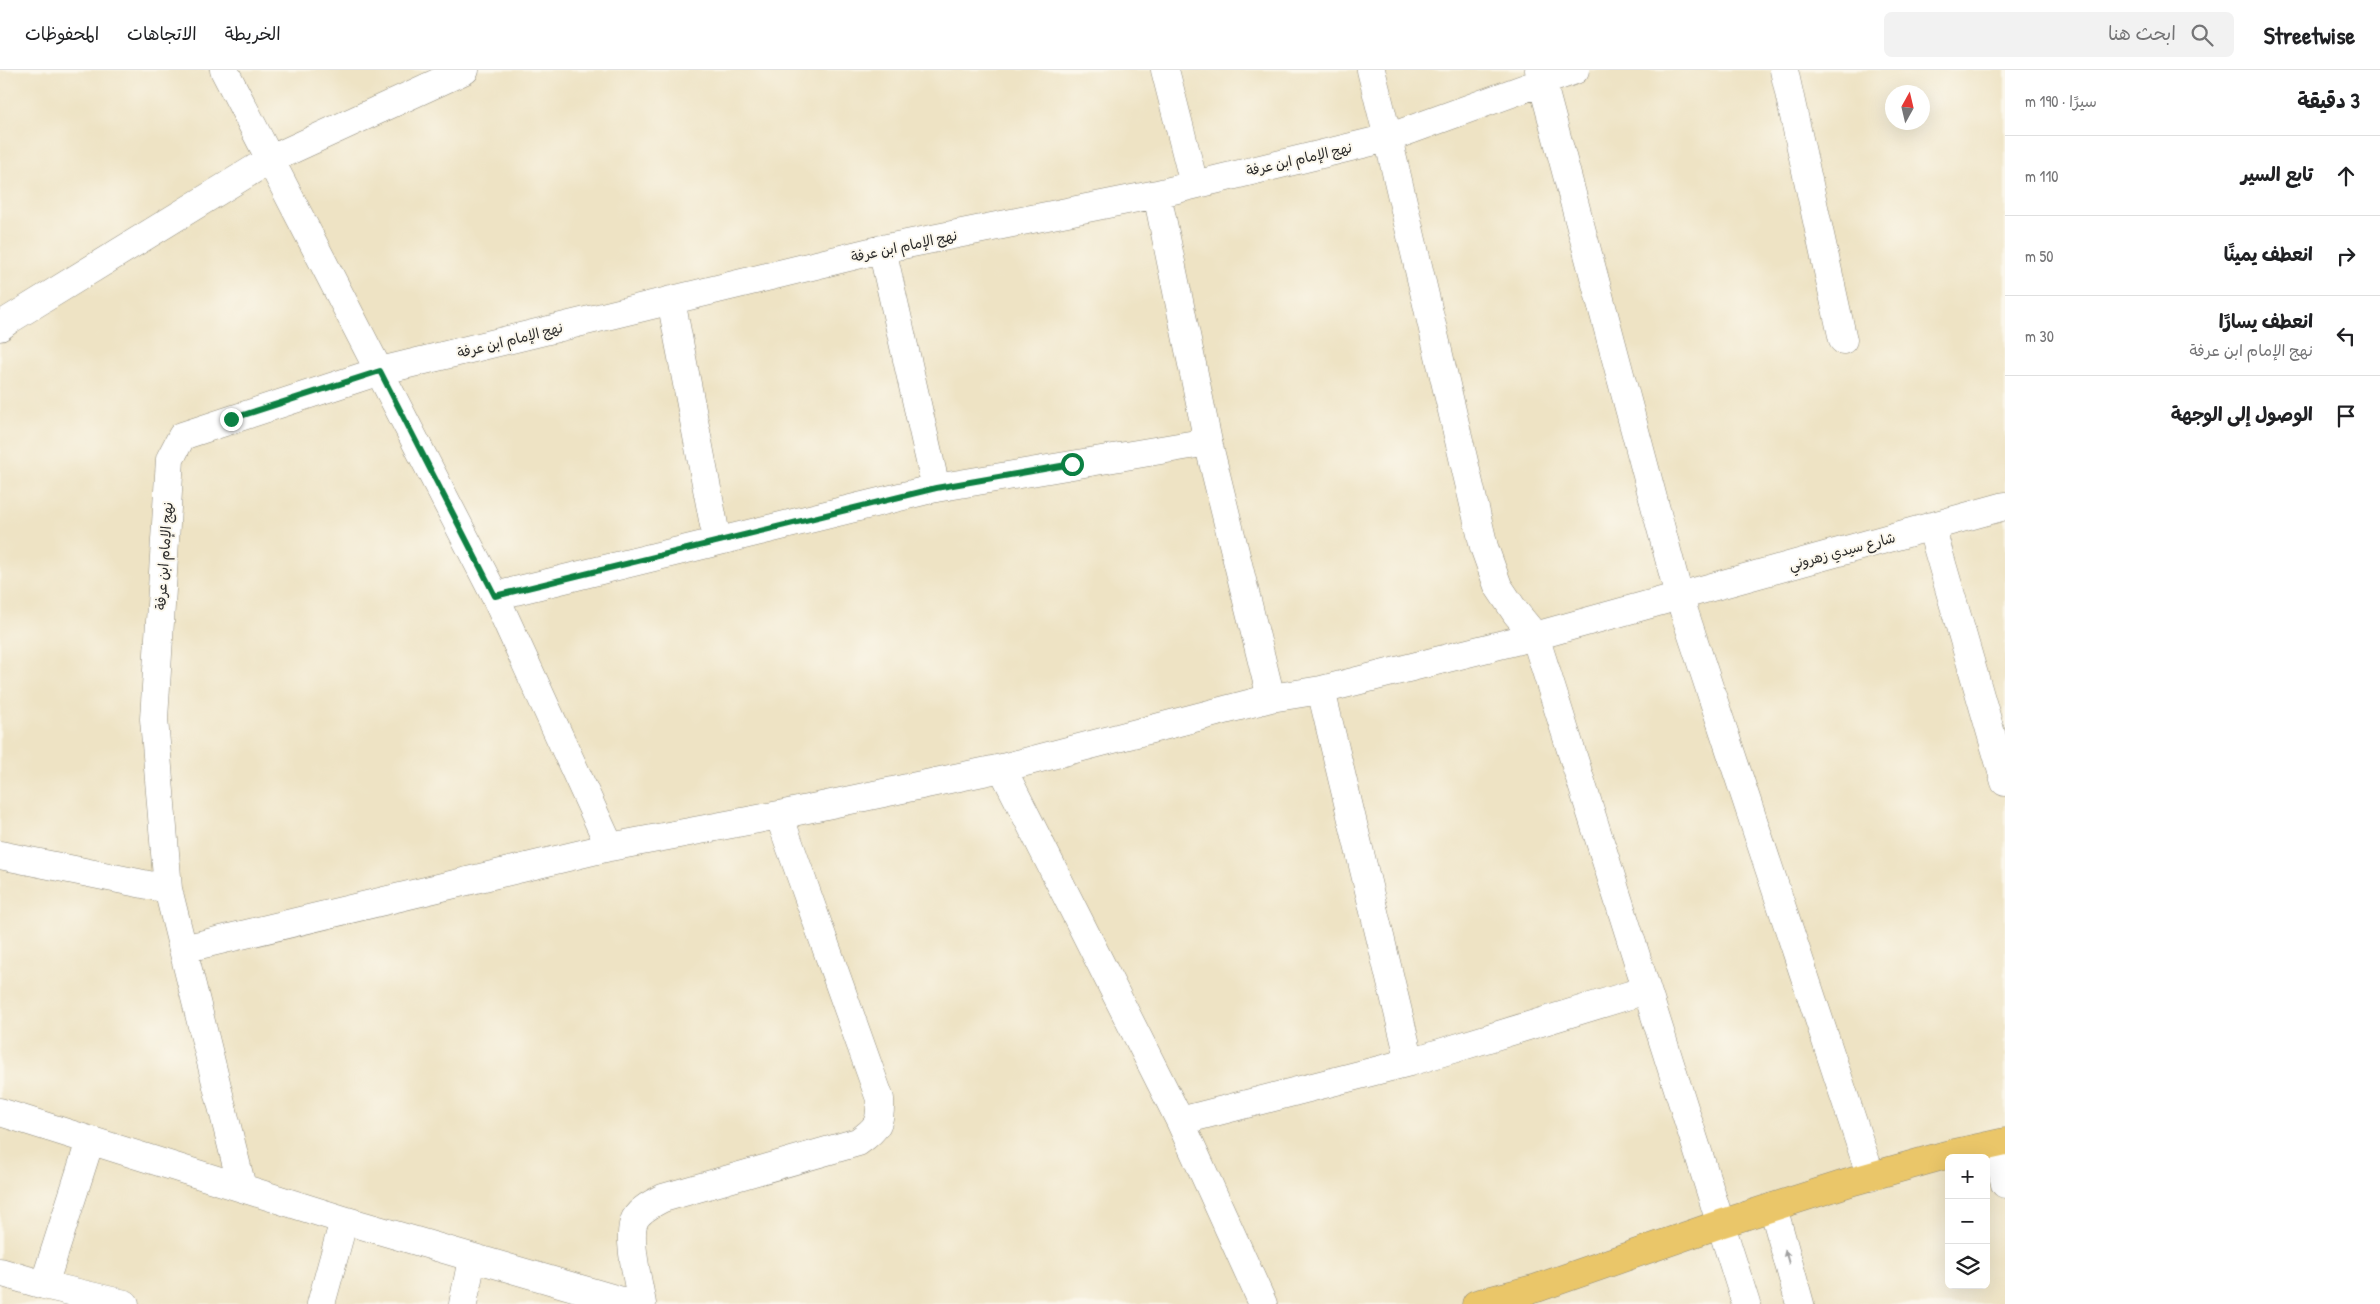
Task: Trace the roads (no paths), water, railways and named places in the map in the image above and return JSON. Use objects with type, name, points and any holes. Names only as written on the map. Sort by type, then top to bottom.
[{"type":"main road","points":[[1476,1304],[1539,1296],[1720,1224],[1862,1179],[1946,1155],[2001,1144]]},
{"type":"street","points":[[224,70],[495,596],[610,846]]},
{"type":"street","points":[[0,327],[269,160],[465,70]]},
{"type":"street","points":[[1165,70],[1194,184]]},
{"type":"street","points":[[1371,70],[1484,547],[1498,586],[1516,613],[1535,636],[1746,1304]]},
{"type":"street","name":"نهج الإمام ابن عرفة","points":[[242,1187],[168,889],[156,750],[155,694],[170,459],[182,436],[380,371],[882,250],[1157,194],[1388,138],[1541,76],[1575,70]]},
{"type":"street","points":[[1784,70],[1843,340]]},
{"type":"street","points":[[1541,76],[1679,596],[1862,1179]]},
{"type":"street","points":[[1157,194],[1208,442],[1271,698]]},
{"type":"street","points":[[882,250],[936,488]]},
{"type":"street","points":[[671,300],[717,541]]},
{"type":"street","points":[[495,596],[936,488],[1208,442]]},
{"type":"street","name":"شارع سيدي زهروني","points":[[183,949],[610,846],[778,815],[1002,768],[1271,698],[1321,690],[1535,636],[2005,506]]},
{"type":"street","points":[[1931,526],[1997,722],[2005,782]]},
{"type":"street","points":[[1321,690],[1410,1062]]},
{"type":"street","points":[[1002,768],[1180,1121],[1263,1304]]},
{"type":"street","points":[[642,1304],[632,1234],[635,1219],[647,1207],[663,1198],[858,1142],[873,1132],[880,1118],[880,1099],[778,815]]},
{"type":"street","points":[[0,855],[168,889]]},
{"type":"street","points":[[1180,1121],[1410,1062],[1646,990]]},
{"type":"street","points":[[0,1112],[472,1259],[632,1304]]},
{"type":"street","points":[[44,1285],[90,1141]]},
{"type":"street","points":[[2001,1144],[2005,1184]]},
{"type":"street","points":[[1773,1207],[1800,1304]]},
{"type":"street","points":[[321,1304],[344,1220]]},
{"type":"street","points":[[462,1304],[472,1259]]},
{"type":"street","points":[[0,1272],[44,1285],[125,1304]]}]
